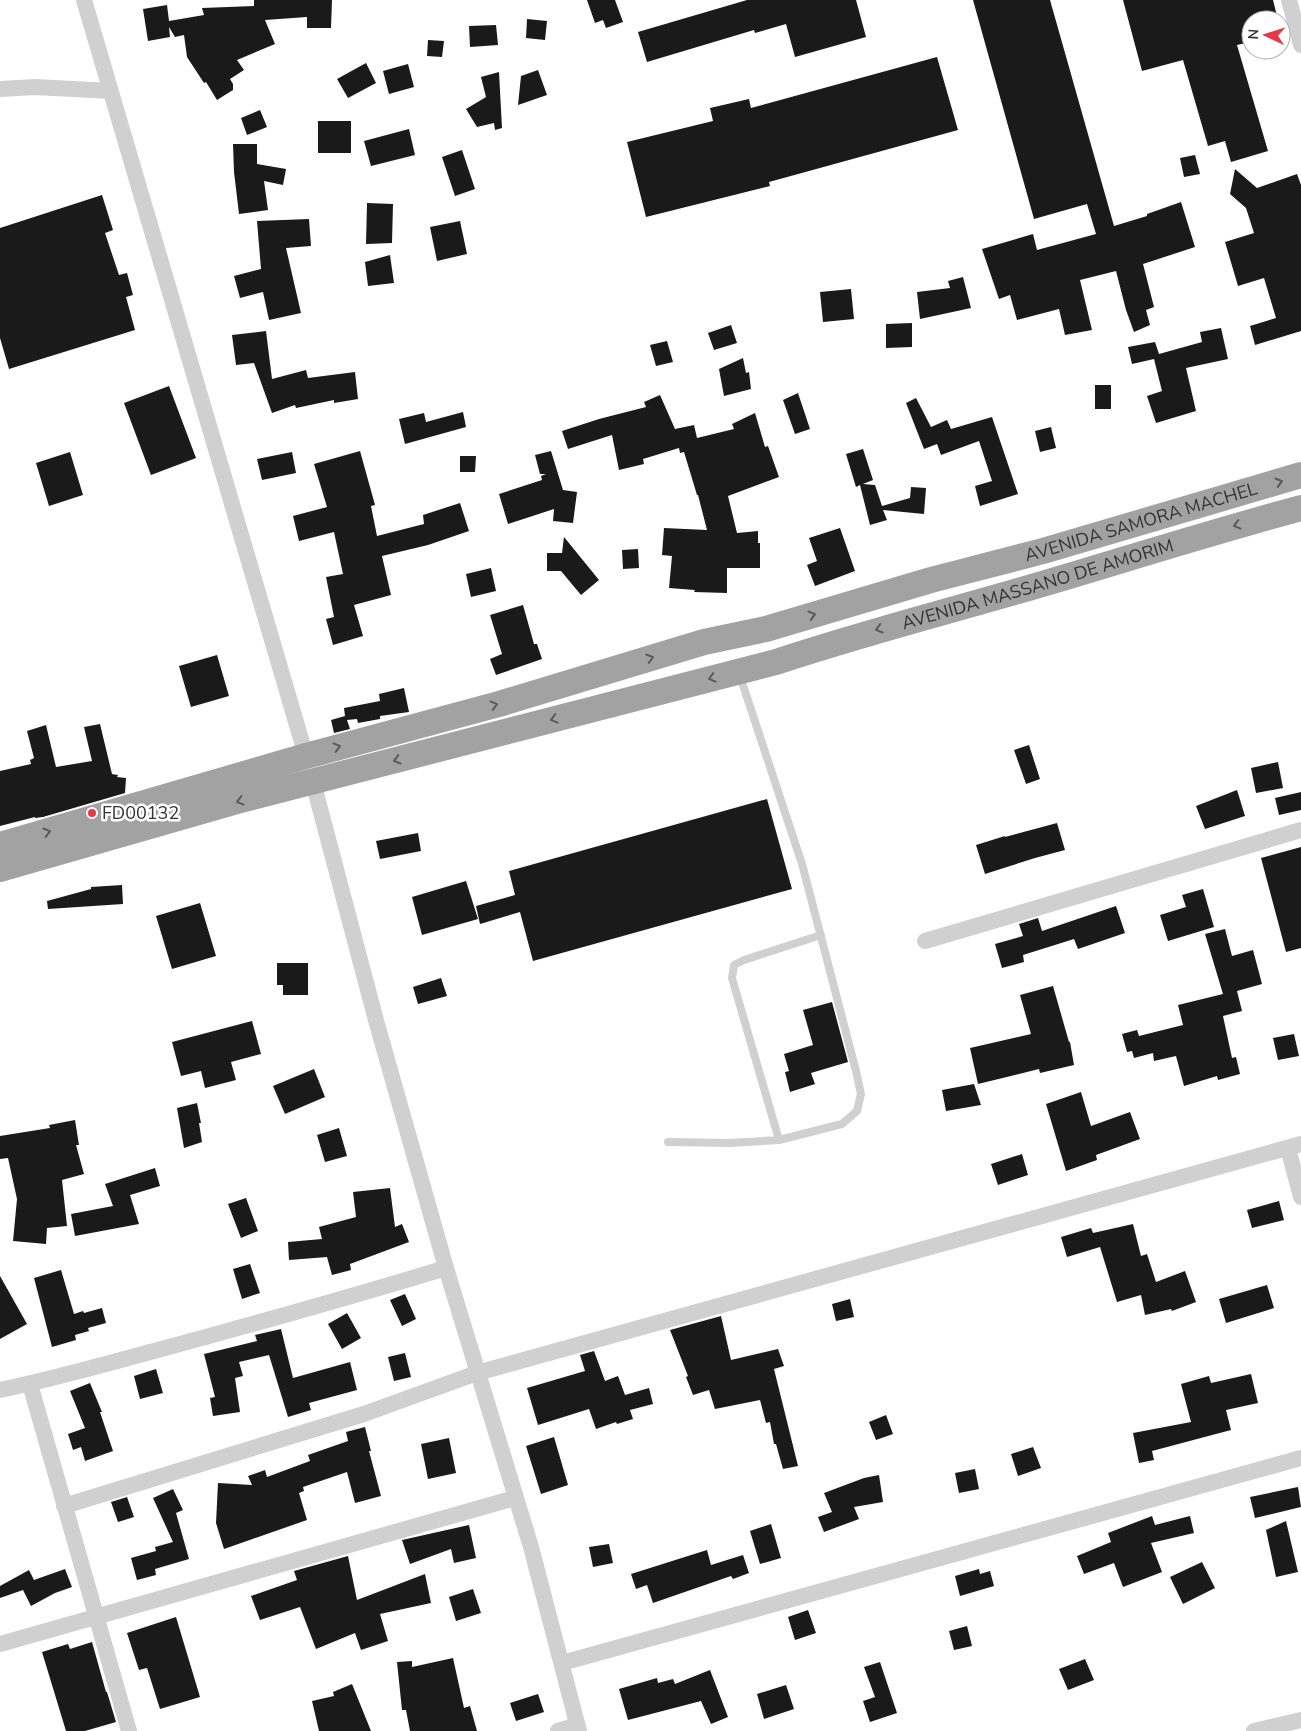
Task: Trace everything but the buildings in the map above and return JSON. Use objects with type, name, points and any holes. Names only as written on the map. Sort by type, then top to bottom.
[{"type":"highway","name":"AVENIDA SAMORA MACHEL","points":[[980,566],[1042,551],[1301,475]]},
{"type":"highway","name":"AVENIDA MASSANO DE AMORIM","points":[[0,869],[238,801],[776,662],[835,642],[1301,508]]},
{"type":"highway","name":"AVENIDA MASSANO DE AMORIM","points":[[0,846],[306,756],[499,704],[704,642],[766,629],[980,566]]},
{"type":"highway","points":[[932,580],[943,611]]},
{"type":"street","points":[[84,0],[306,756]]},
{"type":"street","points":[[1289,0],[1298,17],[1301,45]]},
{"type":"street","points":[[0,89],[35,87],[111,92]]},
{"type":"street","points":[[313,782],[377,1024],[446,1268],[562,1663],[578,1728],[558,1731]]},
{"type":"street","points":[[925,941],[1301,830]]},
{"type":"street","points":[[64,1506],[354,1417],[477,1373],[1295,1146],[1301,1197]]},
{"type":"street","points":[[0,1390],[30,1384],[340,1300],[446,1268]]},
{"type":"street","points":[[30,1384],[129,1731]]},
{"type":"street","points":[[562,1663],[1301,1458]]},
{"type":"street","points":[[0,1644],[515,1498]]},
{"type":"street","points":[[1254,1731],[1301,1720]]},
{"type":"lane","points":[[668,1142],[779,1140],[842,1124],[857,1111],[860,1094],[856,1071],[802,864],[738,671]]},
{"type":"lane","points":[[779,1140],[732,978],[734,965],[821,934]]},
{"type":"place","name":"FD00132","points":[[92,813]]}]
